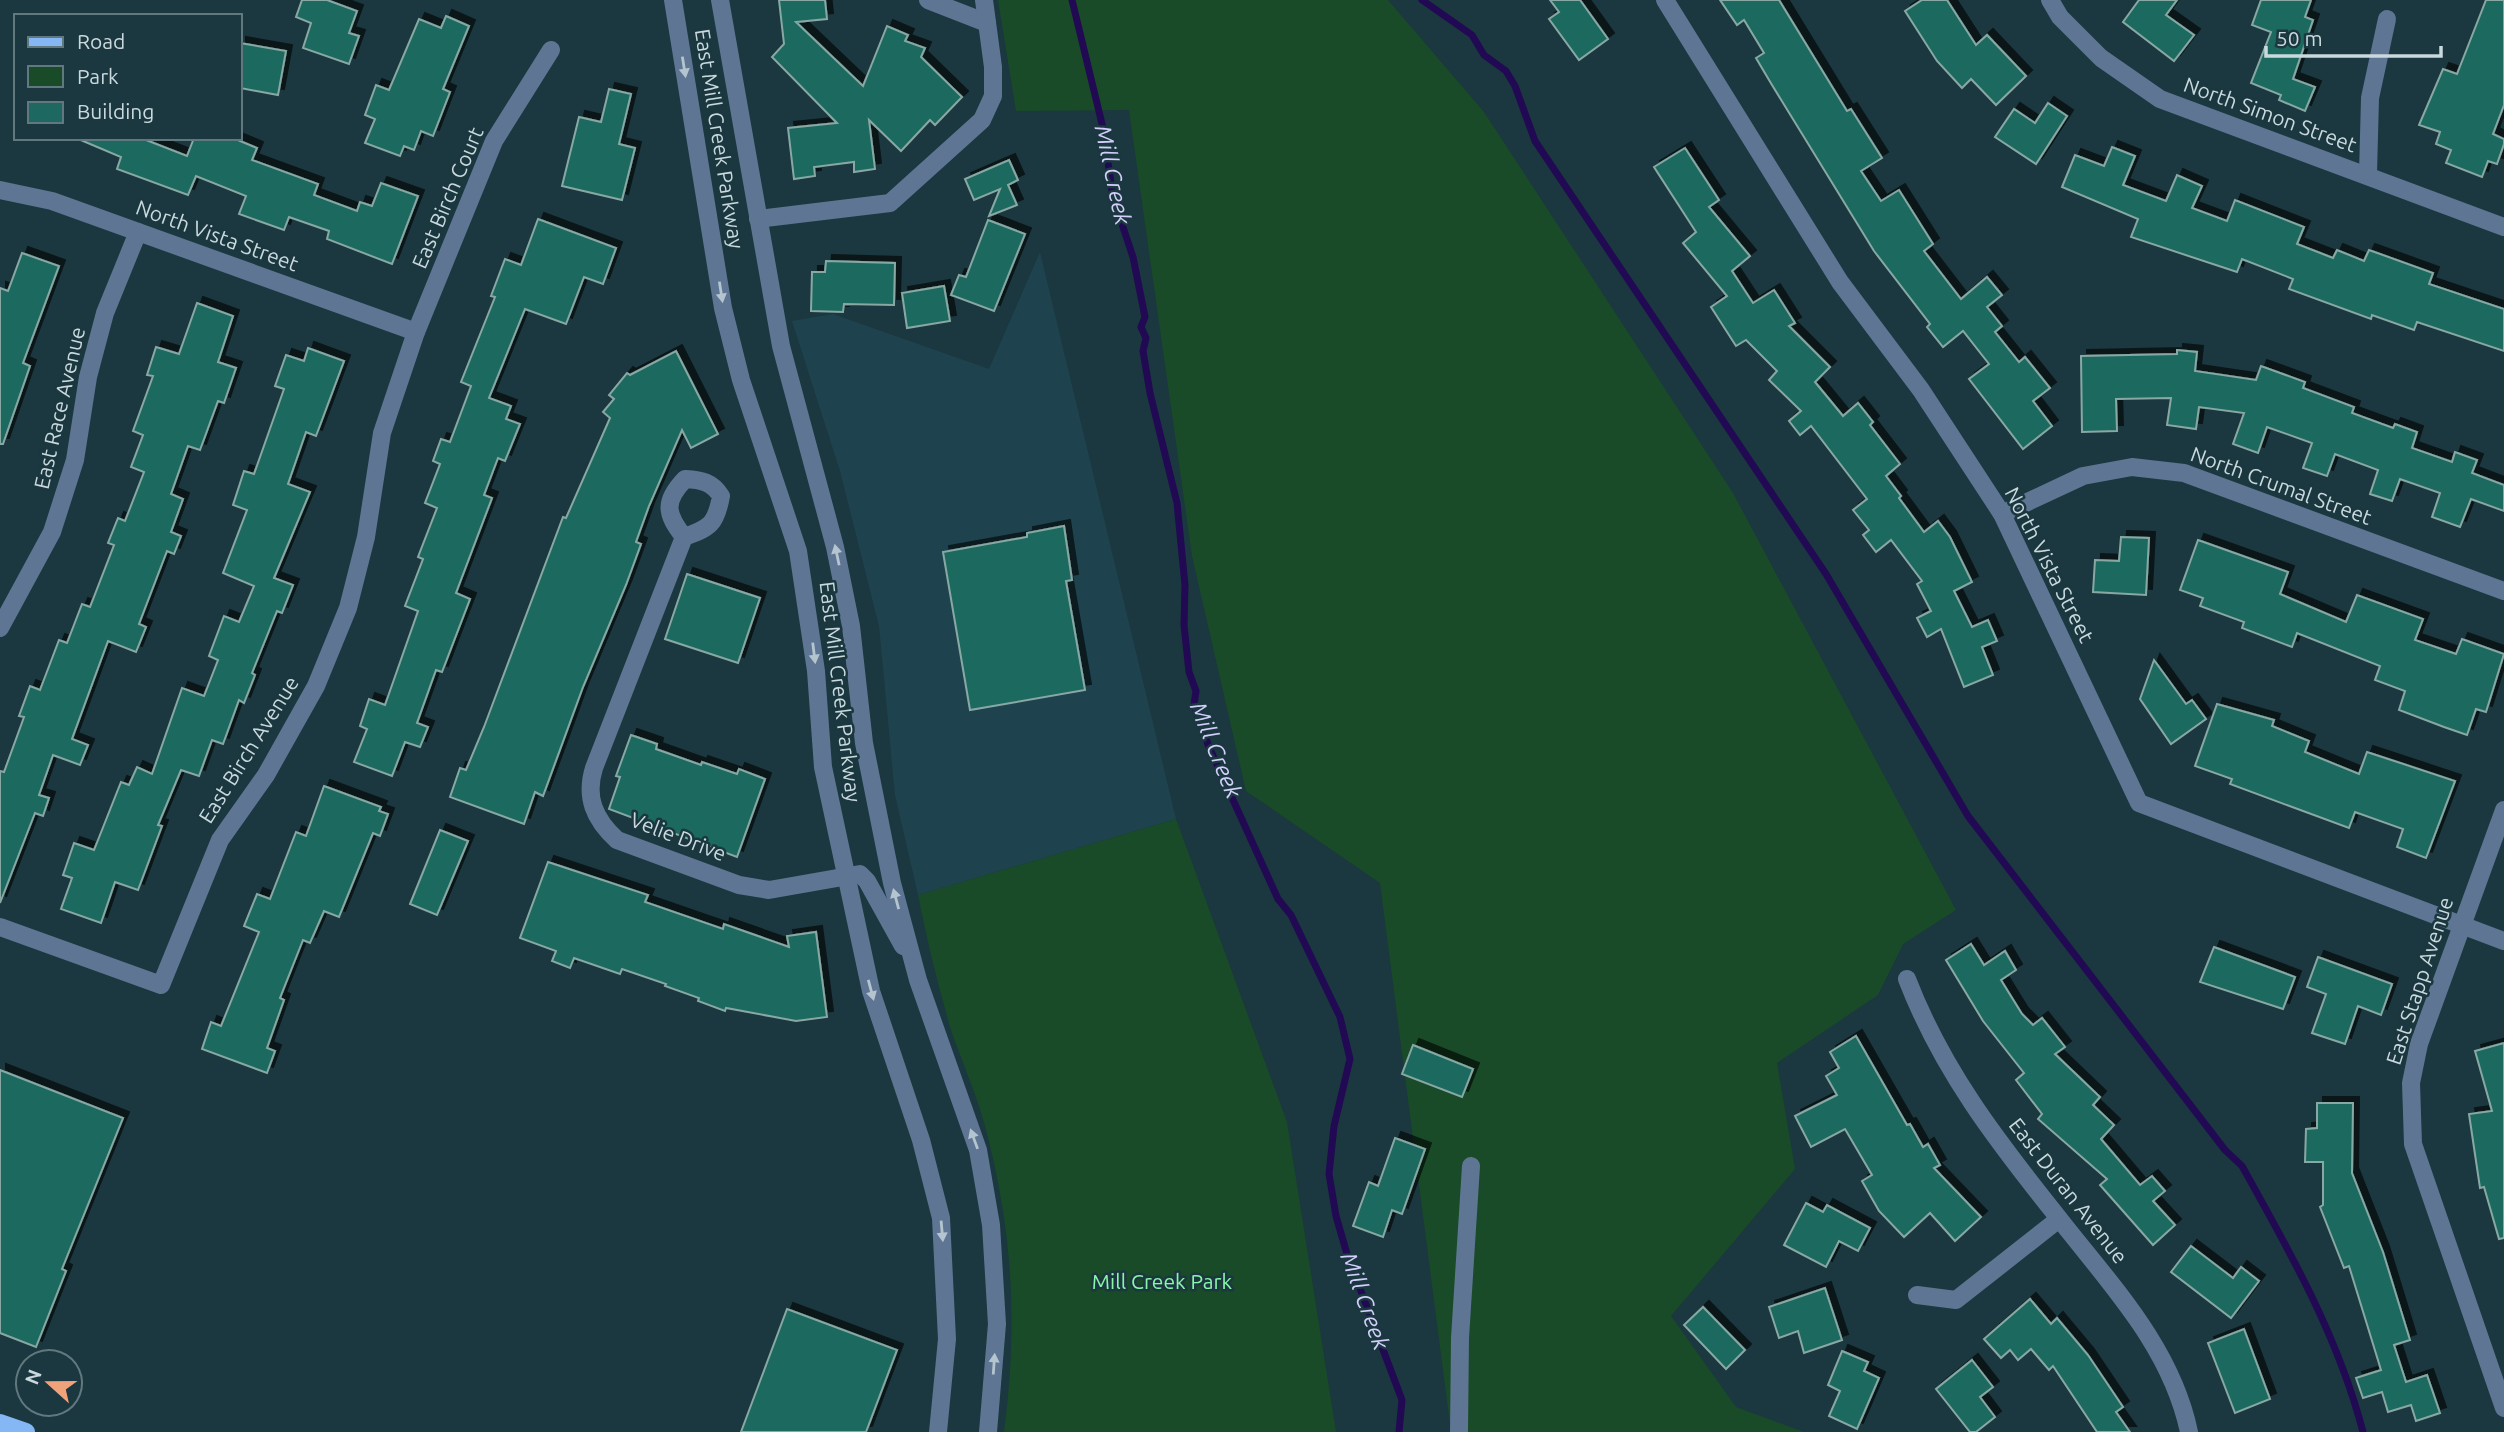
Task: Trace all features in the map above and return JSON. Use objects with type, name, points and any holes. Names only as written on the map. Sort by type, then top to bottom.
[{"type":"main road","points":[[0,1423],[26,1432]]},
{"type":"street","name":"East Mill Creek Parkway","points":[[673,0],[723,308],[741,380],[798,551],[810,623],[823,767],[870,990],[921,1140],[941,1218],[947,1339],[938,1432]]},
{"type":"street","name":"East Mill Creek Parkway","points":[[720,0],[782,346],[835,547],[851,626],[864,743],[892,883],[913,962],[978,1150],[991,1225],[997,1324],[988,1432]]},
{"type":"street","points":[[928,0],[987,23]]},
{"type":"street","points":[[758,219],[890,203],[982,120],[993,96],[984,0]]},
{"type":"street","name":"North Vista Street","points":[[1665,0],[1840,282],[1922,390],[2002,514],[2138,803],[2504,941]]},
{"type":"street","name":"North Simon Street","points":[[2050,0],[2060,17],[2101,58],[2160,99],[2368,174],[2504,227]]},
{"type":"street","points":[[2368,174],[2370,98],[2387,19]]},
{"type":"street","name":"East Birch Court","points":[[416,332],[494,141],[551,50]]},
{"type":"street","name":"North Vista Street","points":[[0,190],[52,201],[416,332]]},
{"type":"street","name":"East Race Avenue","points":[[0,628],[52,532],[75,460],[88,377],[105,313],[138,232]]},
{"type":"street","name":"East Birch Avenue","points":[[0,927],[161,985],[220,840],[266,775],[316,686],[348,608],[366,537],[382,433],[416,332]]},
{"type":"street","name":"North Crumal Street","points":[[2002,514],[2082,476],[2132,467],[2184,473],[2504,591]]},
{"type":"street","name":"Velie Drive","points":[[684,537],[594,768],[589,783],[591,804],[603,827],[617,840],[738,885],[769,890],[847,875]]},
{"type":"street","name":"East Stapp Avenue","points":[[2504,810],[2461,925],[2417,1057],[2411,1083],[2413,1144],[2504,1408]]},
{"type":"street","points":[[847,875],[855,873],[863,876],[913,962]]},
{"type":"street","name":"East Duran Avenue","points":[[1907,979],[1925,1025],[1962,1091],[2059,1219],[2092,1256],[2152,1340],[2183,1406],[2189,1432]]},
{"type":"street","points":[[1459,1432],[1460,1338],[1471,1166]]},
{"type":"street","points":[[1917,1295],[1956,1300],[2059,1219]]},
{"type":"shaded area","points":[[1040,252],[1176,819],[918,895],[895,795],[879,626],[840,471],[792,321],[833,314],[989,369]]},
{"type":"green space","points":[[998,0],[1388,0],[1484,112],[1733,493],[1956,910],[1903,944],[1878,995],[1777,1063],[1795,1169],[1671,1316],[1736,1407],[1804,1432],[1451,1432],[1380,883],[1246,791],[1192,556],[1129,110],[1016,111]]},
{"type":"green space","name":"Mill Creek Park","points":[[1176,819],[1287,1122],[1336,1432],[1004,1432],[1012,1315],[1002,1203],[985,1126],[951,1030],[918,895]]},
{"type":"building","points":[[302,0],[327,0],[357,11],[349,33],[359,36],[349,64],[303,48],[311,23],[296,17]]},
{"type":"building","points":[[779,0],[825,0],[827,19],[796,22],[863,86],[887,26],[908,35],[905,41],[925,48],[921,57],[962,97],[935,125],[930,120],[901,151],[869,120],[875,169],[854,172],[854,162],[814,167],[815,176],[794,179],[788,128],[837,123],[772,57],[784,44]]},
{"type":"building","points":[[1550,0],[1580,0],[1608,39],[1579,60],[1549,19],[1559,12]]},
{"type":"building","points":[[1720,0],[1779,0],[1847,111],[1851,109],[1882,158],[1861,171],[1881,201],[1899,190],[1933,244],[1924,251],[1961,299],[1987,277],[2002,295],[1987,307],[2002,326],[1995,332],[2019,362],[2025,357],[2050,388],[2033,401],[2052,426],[2023,449],[1969,379],[1989,364],[1963,331],[1943,347],[1927,327],[1930,324],[1874,251],[1772,85],[1756,58],[1764,53],[1744,20],[1737,25]]},
{"type":"building","points":[[1922,0],[1947,0],[1976,45],[1987,35],[2026,76],[1996,105],[1971,79],[1962,88],[1937,61],[1905,11]]},
{"type":"building","points":[[2139,0],[2177,0],[2166,15],[2194,35],[2174,61],[2123,22]]},
{"type":"building","points":[[2261,0],[2311,0],[2305,17],[2313,20],[2293,79],[2315,87],[2305,111],[2279,100],[2281,95],[2251,83],[2271,32],[2252,25]]},
{"type":"building","points":[[2486,0],[2504,0],[2504,105],[2493,134],[2504,139],[2504,144],[2497,164],[2488,161],[2482,177],[2446,163],[2451,150],[2436,144],[2440,132],[2419,125],[2443,69],[2457,74]]},
{"type":"building","points":[[446,16],[469,26],[443,89],[450,92],[433,136],[421,131],[414,150],[404,146],[400,156],[365,143],[375,119],[365,115],[376,85],[389,90],[419,19],[441,28]]},
{"type":"building","points":[[242,43],[286,51],[278,95],[242,88]]},
{"type":"building","points":[[609,89],[631,94],[619,144],[635,148],[622,200],[562,186],[579,117],[601,122]]},
{"type":"building","points":[[2048,103],[2067,116],[2036,164],[1995,137],[2014,109],[2035,123]]},
{"type":"building","points":[[81,140],[146,140],[187,156],[193,140],[238,140],[257,148],[252,160],[318,184],[314,195],[357,211],[360,202],[372,206],[381,183],[418,196],[392,264],[327,239],[329,231],[289,217],[284,230],[239,214],[246,196],[196,176],[188,195],[117,169],[121,157]]},
{"type":"building","points":[[2112,147],[2135,156],[2123,185],[2166,201],[2177,175],[2202,186],[2192,208],[2227,221],[2235,200],[2304,227],[2297,244],[2333,258],[2337,250],[2364,261],[2369,250],[2433,273],[2429,284],[2504,309],[2504,351],[2417,322],[2414,330],[2372,315],[2371,319],[2289,289],[2293,279],[2242,259],[2237,272],[2131,237],[2138,219],[2062,187],[2075,155],[2104,166]]},
{"type":"building","points":[[1685,148],[1719,200],[1709,207],[1750,256],[1732,271],[1753,303],[1774,290],[1795,323],[1789,326],[1830,367],[1815,382],[1843,416],[1858,403],[1873,422],[1870,425],[1900,464],[1886,476],[1901,496],[1899,498],[1924,532],[1938,521],[1950,537],[1972,582],[1954,591],[1972,627],[1988,620],[1997,641],[1982,647],[1993,675],[1964,687],[1941,629],[1927,637],[1917,618],[1931,611],[1917,584],[1922,581],[1891,540],[1876,552],[1863,535],[1869,530],[1853,510],[1867,499],[1811,426],[1800,435],[1789,421],[1801,411],[1769,380],[1777,371],[1746,340],[1736,346],[1711,307],[1727,296],[1683,243],[1696,232],[1654,167]]},
{"type":"building","points":[[1009,160],[1018,180],[1008,185],[1017,205],[989,216],[1000,189],[974,200],[965,179]]},
{"type":"building","points":[[538,219],[616,248],[603,284],[584,277],[566,324],[525,309],[489,398],[511,406],[506,419],[520,424],[505,461],[498,458],[484,495],[492,498],[456,593],[470,599],[442,672],[436,670],[417,723],[428,727],[420,747],[405,742],[392,776],[354,762],[367,729],[360,726],[369,699],[385,705],[418,611],[405,606],[423,559],[418,557],[437,508],[425,503],[440,464],[433,461],[441,439],[450,442],[471,386],[461,382],[495,297],[491,296],[505,259],[521,265]]},
{"type":"building","points":[[988,220],[1025,234],[994,311],[951,295],[959,275],[966,277]]},
{"type":"building","points":[[22,253],[59,266],[23,363],[30,366],[3,444],[0,444],[0,288],[8,291]]},
{"type":"building","points":[[826,261],[895,263],[894,305],[844,304],[843,312],[811,311],[812,272],[825,272]]},
{"type":"building","points":[[944,286],[950,321],[907,328],[902,293]]},
{"type":"building","points":[[197,303],[233,316],[218,362],[236,368],[224,403],[218,401],[200,450],[188,446],[171,494],[183,499],[171,532],[181,536],[174,554],[167,551],[139,624],[146,627],[136,652],[108,641],[72,739],[88,745],[80,765],[53,755],[39,795],[49,798],[43,816],[35,813],[0,903],[0,771],[4,772],[24,717],[19,716],[30,686],[40,690],[59,640],[67,643],[82,604],[90,607],[114,545],[108,543],[118,518],[125,521],[144,472],[131,467],[143,435],[133,431],[153,376],[147,375],[156,347],[179,354]]},
{"type":"building","points":[[308,348],[344,361],[316,436],[306,432],[288,484],[310,492],[274,578],[293,585],[282,613],[277,611],[252,673],[255,675],[244,703],[239,700],[223,744],[212,740],[199,776],[181,770],[158,825],[162,826],[138,890],[115,882],[101,923],[61,909],[72,878],[63,875],[74,843],[94,850],[121,782],[129,785],[137,767],[152,774],[182,688],[204,696],[218,660],[209,656],[224,616],[239,622],[254,586],[223,573],[247,510],[233,505],[244,471],[254,474],[284,389],[275,386],[286,355],[304,361]]},
{"type":"building","points":[[2177,350],[2197,352],[2195,371],[2256,380],[2261,366],[2305,382],[2303,388],[2354,407],[2352,413],[2393,428],[2395,424],[2417,432],[2412,448],[2452,462],[2455,452],[2477,460],[2472,473],[2504,485],[2504,511],[2471,499],[2460,527],[2432,517],[2440,493],[2400,479],[2392,501],[2370,494],[2378,470],[2335,454],[2327,476],[2303,468],[2312,443],[2267,427],[2258,453],[2233,444],[2244,413],[2199,407],[2196,429],[2167,425],[2171,398],[2116,399],[2117,431],[2082,432],[2081,356],[2177,354]]},
{"type":"building","points":[[676,351],[718,434],[691,448],[682,430],[649,506],[636,542],[641,544],[583,687],[543,796],[535,792],[524,824],[450,797],[460,768],[466,770],[484,727],[563,517],[566,518],[610,418],[603,412],[614,399],[609,395],[627,373],[630,375]]},
{"type":"building","points":[[1064,526],[1072,580],[1066,581],[1085,690],[970,710],[943,552],[1027,537],[1027,533]]},
{"type":"building","points":[[2121,537],[2149,538],[2146,595],[2093,592],[2095,560],[2119,561]]},
{"type":"building","points":[[2198,540],[2288,572],[2280,594],[2346,622],[2357,595],[2423,619],[2415,640],[2456,654],[2462,639],[2504,654],[2486,712],[2476,709],[2467,735],[2444,727],[2399,710],[2405,691],[2375,680],[2380,666],[2297,633],[2292,647],[2242,628],[2244,622],[2200,606],[2203,598],[2180,590]]},
{"type":"building","points":[[687,574],[760,598],[738,663],[665,639]]},
{"type":"building","points":[[2154,660],[2186,704],[2192,700],[2206,719],[2171,744],[2140,699]]},
{"type":"building","points":[[2217,704],[2274,720],[2272,726],[2309,741],[2305,752],[2359,774],[2367,752],[2455,781],[2426,858],[2397,847],[2403,829],[2355,812],[2349,828],[2230,784],[2232,779],[2195,766]]},
{"type":"building","points":[[631,735],[657,744],[656,749],[701,765],[702,762],[737,774],[739,769],[765,779],[737,857],[609,809],[620,777],[616,776]]},
{"type":"building","points":[[324,786],[381,807],[379,811],[388,814],[380,836],[373,833],[339,917],[324,911],[310,943],[303,940],[280,998],[284,1000],[267,1048],[275,1051],[267,1073],[202,1049],[211,1022],[221,1026],[259,932],[244,926],[257,894],[270,899],[296,832],[306,836]]},
{"type":"building","points":[[440,830],[468,841],[437,915],[410,904]]},
{"type":"building","points":[[548,862],[648,895],[645,902],[723,929],[724,924],[789,947],[787,936],[816,932],[827,1017],[796,1021],[726,1008],[725,1011],[665,986],[666,984],[622,969],[620,974],[574,958],[570,968],[552,961],[556,951],[520,938]]},
{"type":"building","points":[[1971,944],[1984,965],[2005,951],[2016,970],[2001,980],[2022,1014],[2033,1025],[2042,1018],[2065,1047],[2055,1054],[2100,1097],[2093,1105],[2114,1125],[2101,1139],[2140,1185],[2152,1176],[2165,1191],[2153,1201],[2175,1225],[2153,1245],[2100,1185],[2107,1179],[2038,1119],[2042,1114],[2016,1080],[2024,1073],[1983,1021],[1946,960]]},
{"type":"building","points":[[2214,947],[2295,977],[2283,1009],[2200,982]]},
{"type":"building","points":[[2318,957],[2392,984],[2381,1015],[2358,1006],[2345,1044],[2312,1033],[2326,994],[2307,987]]},
{"type":"building","points":[[1856,1036],[1907,1125],[1910,1124],[1923,1147],[1928,1144],[1940,1165],[1934,1168],[1981,1217],[1955,1241],[1930,1213],[1904,1237],[1879,1211],[1862,1181],[1872,1175],[1845,1129],[1811,1147],[1795,1116],[1837,1095],[1826,1076],[1839,1068],[1830,1052]]},
{"type":"building","points":[[2504,1043],[2504,1238],[2499,1239],[2484,1187],[2480,1188],[2469,1114],[2492,1111],[2475,1051]]},
{"type":"building","points":[[1413,1045],[1473,1069],[1462,1097],[1402,1074]]},
{"type":"building","points":[[0,1070],[123,1118],[62,1269],[66,1271],[36,1347],[0,1333]]},
{"type":"building","points":[[2317,1103],[2353,1103],[2352,1173],[2383,1252],[2410,1340],[2394,1345],[2406,1382],[2427,1375],[2440,1413],[2416,1421],[2411,1405],[2388,1412],[2382,1392],[2363,1398],[2356,1378],[2381,1370],[2349,1266],[2344,1268],[2320,1207],[2323,1205],[2323,1162],[2305,1162],[2306,1129],[2317,1128]]},
{"type":"building","points":[[1395,1138],[1425,1149],[1402,1214],[1392,1210],[1383,1237],[1353,1226],[1369,1182],[1378,1186]]},
{"type":"building","points":[[1806,1203],[1823,1212],[1827,1205],[1870,1228],[1858,1251],[1839,1241],[1826,1267],[1784,1245]]},
{"type":"building","points":[[2191,1246],[2233,1278],[2241,1267],[2259,1281],[2231,1318],[2171,1272]]},
{"type":"building","points":[[1825,1288],[1842,1340],[1804,1353],[1798,1331],[1779,1338],[1769,1307]]},
{"type":"building","points":[[2030,1299],[2051,1324],[2057,1318],[2088,1355],[2123,1407],[2116,1412],[2130,1432],[2097,1432],[2053,1366],[2049,1370],[2031,1349],[2018,1360],[2010,1350],[2001,1358],[1984,1339]]},
{"type":"building","points":[[1703,1307],[1745,1350],[1726,1369],[1684,1325]]},
{"type":"building","points":[[787,1309],[897,1350],[866,1432],[741,1432]]},
{"type":"building","points":[[2244,1329],[2270,1399],[2235,1413],[2208,1343]]},
{"type":"building","points":[[1842,1351],[1868,1362],[1864,1371],[1879,1378],[1857,1429],[1829,1416],[1840,1391],[1828,1385]]},
{"type":"building","points":[[1972,1360],[1993,1387],[1980,1397],[1995,1417],[1976,1432],[1970,1432],[1936,1389]]},
{"type":"waterway","name":"Mill Creek","points":[[1072,0],[1103,128],[1113,197],[1133,257],[1145,317],[1141,327],[1146,338],[1143,351],[1150,393],[1177,503],[1185,585],[1184,625],[1189,672],[1196,691],[1194,705],[1209,747],[1278,899],[1291,915],[1340,1017],[1350,1059],[1334,1126],[1329,1174],[1336,1216],[1347,1254],[1402,1400],[1399,1432]]},
{"type":"waterway","points":[[1422,0],[1472,35],[1484,55],[1506,71],[1515,86],[1535,141],[1826,574],[1968,816],[2225,1150],[2242,1166],[2311,1295],[2340,1362],[2363,1432]]}]
